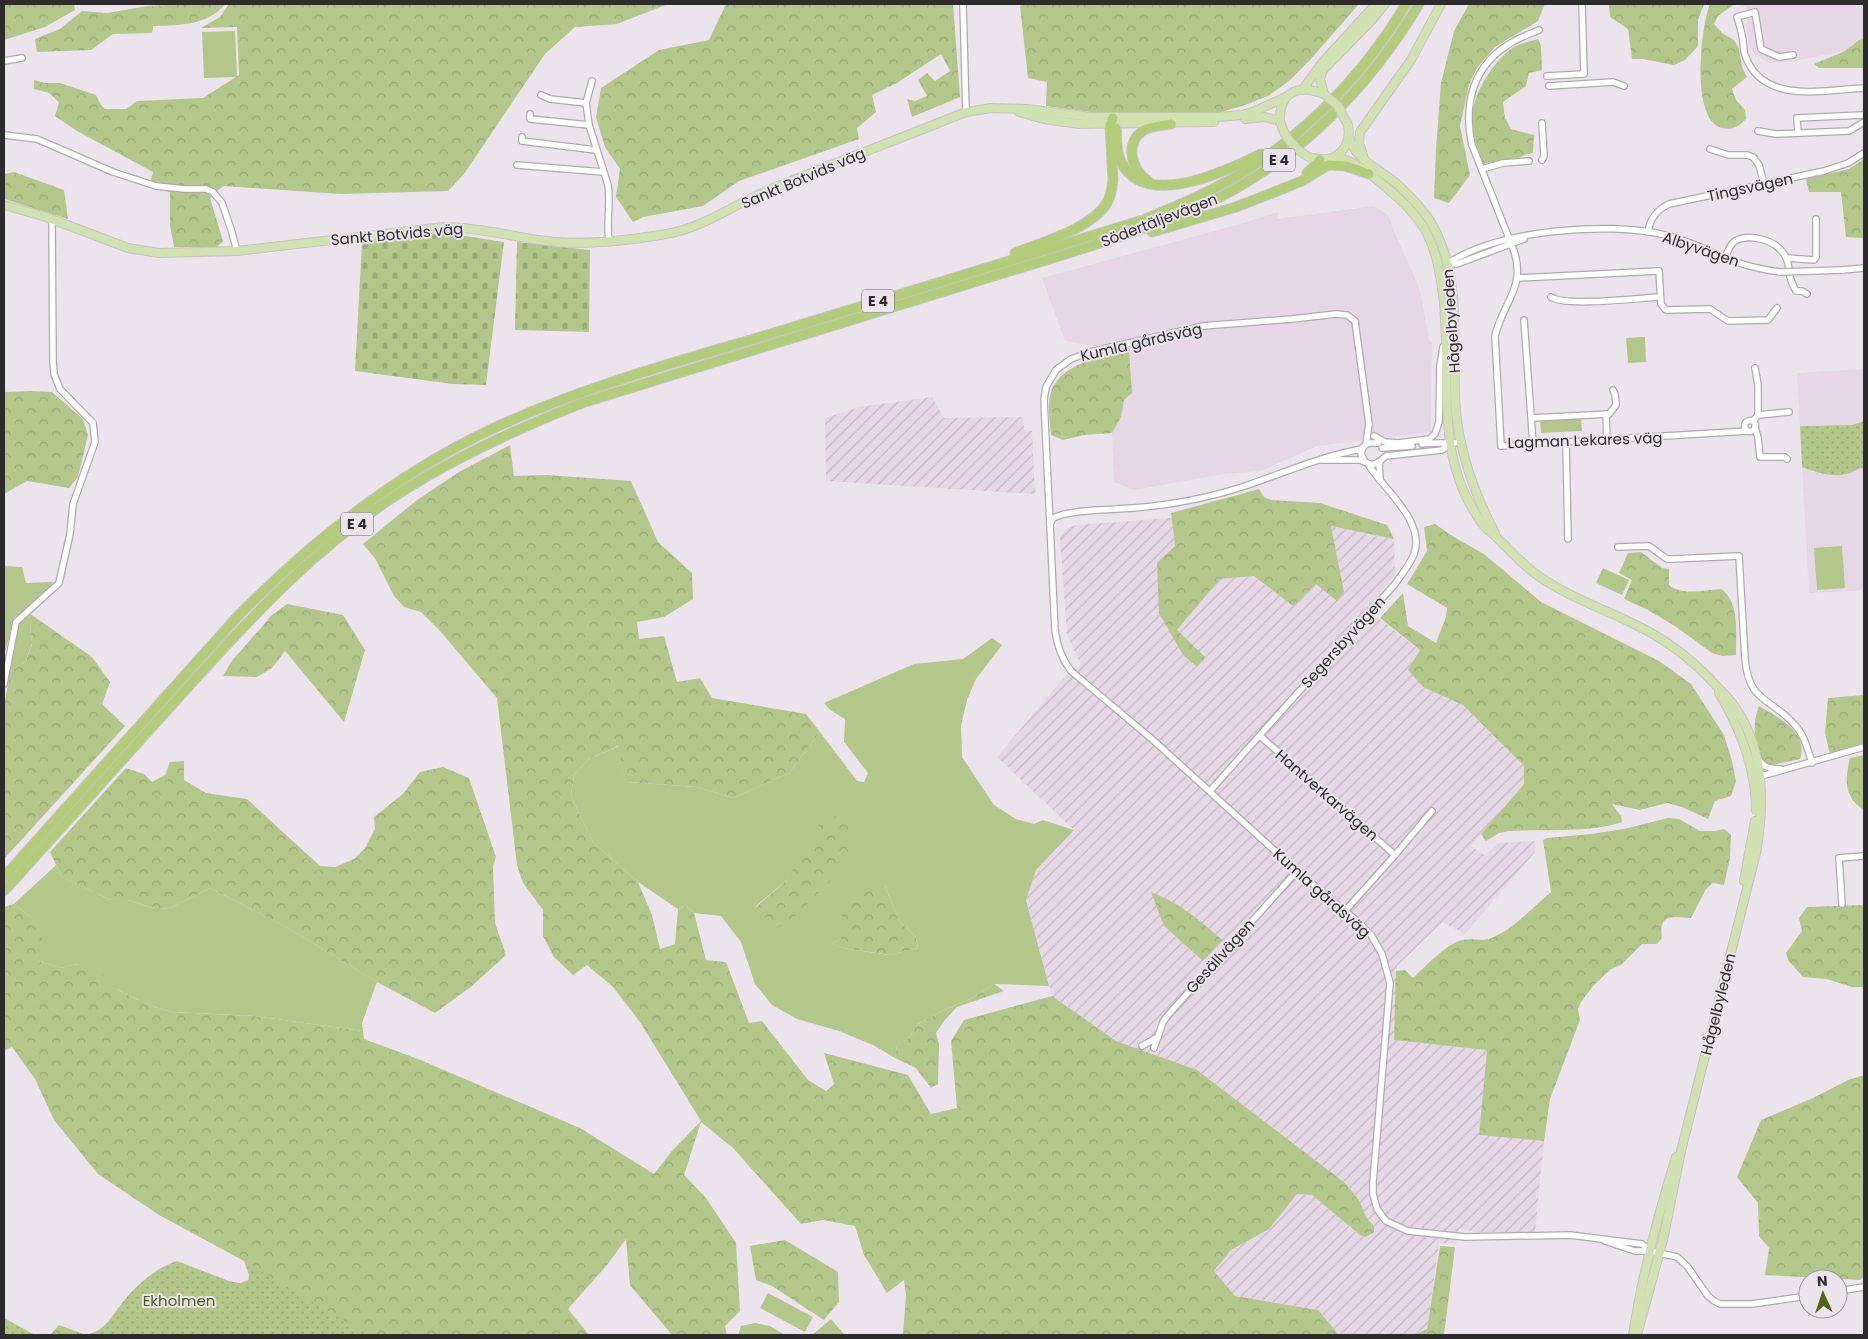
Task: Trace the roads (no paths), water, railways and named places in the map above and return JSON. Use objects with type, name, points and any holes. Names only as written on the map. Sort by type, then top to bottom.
[{"type":"highway","name":"E 4","points":[[4,877],[252,602],[304,553],[349,516],[438,457],[490,430],[581,393],[1143,220],[1179,206],[1236,176],[1280,146],[1321,111],[1356,74],[1383,39],[1406,4]]},
{"type":"highway","name":"Södertäljevägen","points":[[4,891],[273,595],[310,561],[355,525],[400,493],[442,467],[494,440],[530,423],[585,402],[1088,247],[1147,228],[1200,207],[1262,173],[1321,126],[1382,61],[1419,4]]},
{"type":"highway","points":[[1113,123],[1118,155],[1125,169],[1144,183],[1154,185],[1178,184],[1216,175],[1280,146]]},
{"type":"highway","points":[[969,273],[1079,227],[1093,218],[1107,203],[1112,189],[1113,123]]},
{"type":"highway","points":[[1154,185],[1145,179],[1134,166],[1131,157],[1132,149],[1138,136],[1144,130],[1171,124]]},
{"type":"highway","points":[[1288,187],[1306,174],[1316,159]]},
{"type":"highway","points":[[1088,247],[1127,239],[1236,207],[1302,181],[1323,167],[1333,164],[1370,174]]},
{"type":"main road","points":[[1303,89],[1322,63],[1376,4]]},
{"type":"main road","points":[[1320,90],[1323,70],[1385,4]]},
{"type":"main road","points":[[1364,159],[1358,137],[1360,132],[1411,60],[1441,4]]},
{"type":"main road","points":[[1349,136],[1348,125],[1338,106],[1320,90],[1297,90],[1286,97],[1280,108],[1280,121],[1290,142],[1306,155],[1316,159],[1335,157],[1344,149],[1349,136],[1373,113]]},
{"type":"main road","name":"Sankt Botvids väg","points":[[1113,123],[1230,117],[1256,111],[1286,97]]},
{"type":"main road","name":"Sankt Botvids väg","points":[[4,205],[52,219],[116,244],[141,251],[159,253],[236,250],[444,227],[474,228],[558,242],[608,240],[667,234],[695,228],[767,191],[966,112],[991,108],[1027,109],[1113,123],[1171,124],[1222,122],[1260,116],[1280,121]]},
{"type":"main road","name":"Hågelbyleden","points":[[1349,136],[1355,152],[1396,184],[1424,212],[1437,233],[1447,264],[1453,311],[1457,413],[1462,442],[1475,491],[1496,536]]},
{"type":"main road","name":"Hågelbyleden","points":[[1335,157],[1355,163],[1396,195],[1423,226],[1434,250],[1439,267],[1446,315],[1447,404],[1450,444],[1459,482],[1485,527],[1510,552],[1539,576],[1564,591],[1637,625],[1668,643],[1688,658],[1724,693],[1743,720],[1751,736],[1758,759],[1753,838],[1688,1112],[1650,1251],[1633,1335]]},
{"type":"main road","name":"Hågelbyleden","points":[[1637,1335],[1644,1314],[1681,1151],[1756,853],[1761,810],[1756,777],[1736,726],[1712,681]]},
{"type":"street","points":[[963,4],[966,112]]},
{"type":"street","points":[[1547,76],[1584,74],[1582,4]]},
{"type":"street","points":[[1793,55],[1779,57],[1761,49],[1756,12],[1737,17],[1748,60],[1760,77],[1770,85],[1792,92],[1864,88]]},
{"type":"street","points":[[1539,30],[1510,43],[1485,65],[1473,88],[1468,112],[1468,127],[1472,145],[1510,241],[1517,262],[1518,278],[1660,271],[1660,297],[1662,307],[1666,310],[1710,309],[1728,321],[1768,320],[1777,308]]},
{"type":"street","points":[[4,61],[22,58]]},
{"type":"street","points":[[592,81],[586,103],[589,125],[610,196],[607,223],[608,240]]},
{"type":"street","points":[[1549,86],[1613,82],[1624,86]]},
{"type":"street","points":[[541,95],[550,99],[586,103]]},
{"type":"street","points":[[530,114],[530,119],[589,125]]},
{"type":"street","points":[[1798,133],[1797,118],[1864,115]]},
{"type":"street","points":[[1758,131],[1776,134],[1849,131],[1864,122]]},
{"type":"street","points":[[1542,123],[1544,156],[1542,160]]},
{"type":"street","points":[[4,135],[37,139],[112,172],[156,186],[213,192],[222,202],[236,250]]},
{"type":"street","points":[[522,137],[522,141],[596,150]]},
{"type":"street","points":[[1710,149],[1728,155],[1747,155],[1753,157],[1760,165],[1764,184]]},
{"type":"street","name":"Tingsvägen","points":[[1648,232],[1650,222],[1656,212],[1669,204],[1824,171],[1848,162],[1864,153]]},
{"type":"street","points":[[1482,169],[1503,163],[1530,161]]},
{"type":"street","points":[[517,165],[603,172]]},
{"type":"street","points":[[4,684],[16,622],[59,583],[70,534],[73,504],[95,436],[93,423],[60,389],[54,374],[52,219]]},
{"type":"street","points":[[1787,258],[1814,260],[1816,257],[1816,219]]},
{"type":"street","name":"Albyvägen","points":[[1439,267],[1459,256],[1538,234],[1599,229],[1648,232],[1683,240],[1751,267],[1780,272],[1864,268]]},
{"type":"street","points":[[1725,258],[1735,241],[1759,239],[1772,242],[1787,258],[1790,279],[1796,291],[1802,291],[1806,294]]},
{"type":"street","name":"Lagman Lekares väg","points":[[1518,278],[1498,324],[1495,336],[1501,446],[1748,431]]},
{"type":"street","points":[[1550,297],[1556,301],[1575,302],[1660,297]]},
{"type":"street","name":"Kumla gårdsväg","points":[[1369,424],[1355,321],[1347,316],[1336,314],[1203,326],[1090,352],[1071,359],[1056,370],[1044,394],[1055,630],[1063,660],[1071,670],[1210,791],[1297,871],[1345,911],[1371,935],[1382,954],[1389,976],[1389,1002],[1373,1188],[1377,1209],[1386,1221],[1408,1231],[1447,1236],[1501,1238],[1570,1236],[1642,1244],[1650,1251],[1682,1260],[1708,1296],[1720,1304],[1752,1304],[1798,1297]]},
{"type":"street","points":[[1425,444],[1436,439],[1443,428],[1443,329],[1446,315]]},
{"type":"street","points":[[1524,320],[1533,444]]},
{"type":"street","points":[[1374,436],[1385,442],[1398,443],[1428,439],[1435,434],[1440,422],[1440,362],[1443,347]]},
{"type":"street","points":[[1755,368],[1758,385],[1758,415],[1754,424],[1752,431],[1744,428],[1745,423],[1750,420],[1754,424],[1758,438],[1760,458],[1785,457],[1786,459]]},
{"type":"street","points":[[1532,418],[1606,414],[1612,412],[1616,405],[1613,390]]},
{"type":"street","points":[[1758,415],[1789,412]]},
{"type":"street","points":[[1606,414],[1607,440]]},
{"type":"street","points":[[1369,424],[1380,445],[1380,480]]},
{"type":"street","points":[[1366,463],[1361,454],[1369,424]]},
{"type":"street","points":[[1050,524],[1053,518],[1070,513],[1162,506],[1186,502],[1244,486],[1371,442],[1380,445],[1402,447],[1441,442],[1450,444],[1462,442]]},
{"type":"street","points":[[1566,442],[1568,540]]},
{"type":"street","points":[[1320,460],[1372,465],[1392,455],[1442,450],[1450,444]]},
{"type":"street","name":"Segersbyvägen","points":[[1210,791],[1395,584],[1412,559],[1416,545],[1413,526],[1366,463]]},
{"type":"street","points":[[1618,547],[1649,546],[1667,559],[1673,560],[1739,556],[1746,674],[1750,684],[1761,699],[1780,711],[1802,734],[1812,763]]},
{"type":"street","name":"Hantverkarvägen","points":[[1260,736],[1395,855]]},
{"type":"street","points":[[1756,777],[1864,747]]},
{"type":"street","points":[[1758,759],[1761,764],[1771,769],[1796,767]]},
{"type":"street","points":[[1345,911],[1432,811]]},
{"type":"street","points":[[1842,904],[1839,858],[1864,856]]},
{"type":"street","name":"Gesällvägen","points":[[1154,1048],[1163,1022],[1169,1014],[1297,871]]},
{"type":"street","points":[[1142,1046],[1158,1037]]},
{"type":"street","points":[[1848,1289],[1864,1287]]},
{"type":"park label","name":"Ekholmen","points":[[179,1300]]}]
